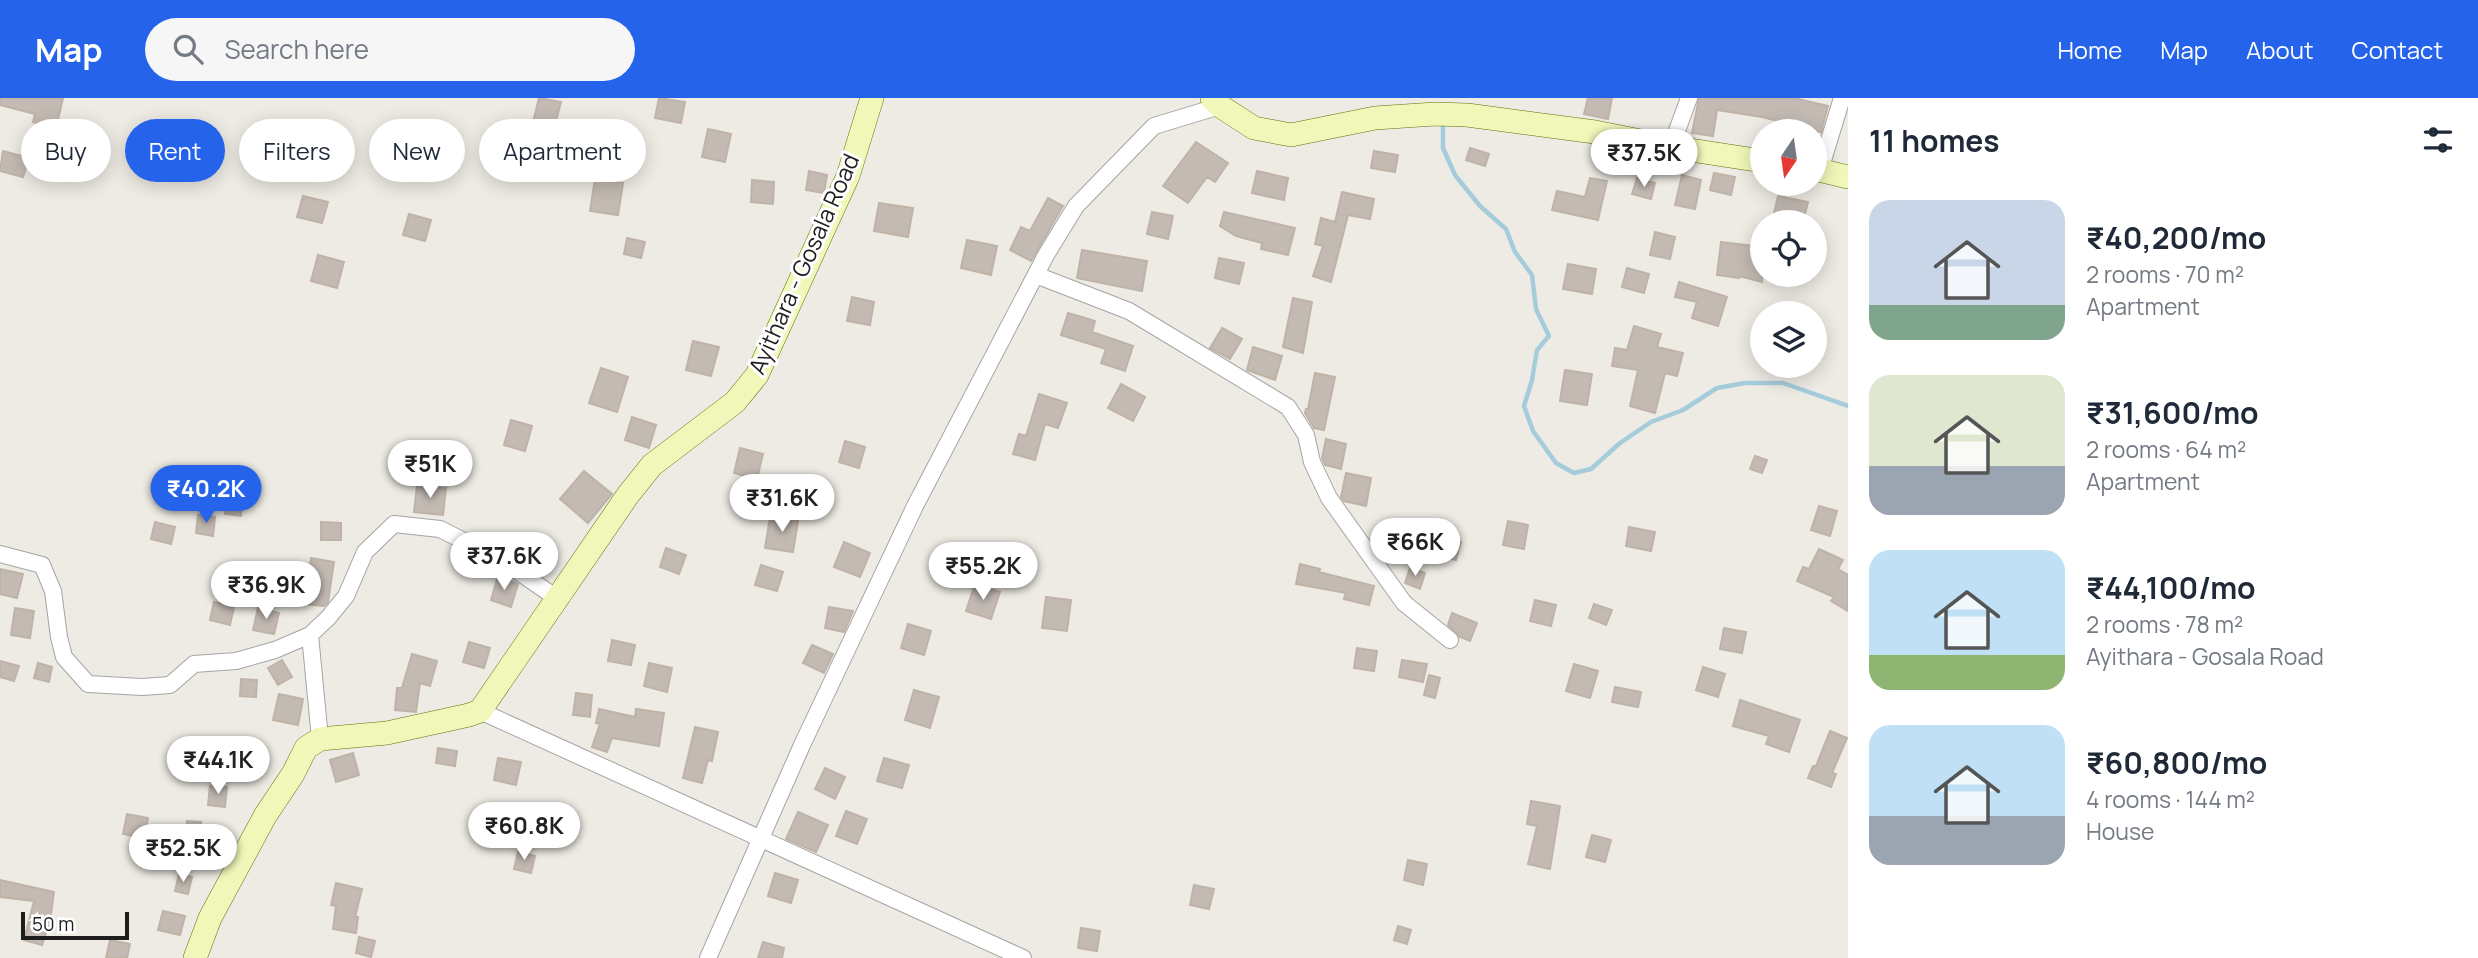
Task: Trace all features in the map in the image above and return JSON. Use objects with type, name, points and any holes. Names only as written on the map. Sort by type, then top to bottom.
[{"type":"main road","name":"Ayithara - Gosala Road","points":[[480,710],[652,464],[735,402],[757,375],[848,176],[872,98]]},
{"type":"main road","points":[[1216,102],[1254,128],[1291,135],[1375,118],[1434,114],[1595,132],[1750,159]]},
{"type":"main road","points":[[1827,172],[1848,177]]},
{"type":"main road","points":[[195,958],[210,918],[265,816],[293,774],[306,748],[320,740],[387,733],[469,715],[480,710]]},
{"type":"street","points":[[1671,147],[1689,98]]},
{"type":"street","points":[[1827,141],[1842,98]]},
{"type":"street","points":[[708,958],[802,745],[915,506],[1035,275],[1076,206],[1154,126],[1216,102]]},
{"type":"street","points":[[1035,275],[1129,311],[1288,407],[1306,435],[1312,461],[1329,498],[1404,603],[1450,640]]},
{"type":"street","points":[[0,554],[42,565],[53,591],[64,657],[88,684],[142,687],[170,685],[194,664],[236,661],[275,650],[310,635],[346,596],[365,552],[394,524],[440,529],[500,559],[558,598]]},
{"type":"street","points":[[310,635],[320,740]]},
{"type":"street","points":[[480,710],[1023,958]]},
{"type":"building","points":[[0,98],[63,98],[58,119],[34,119],[35,114],[0,105]]},
{"type":"building","points":[[539,98],[561,102],[556,119],[534,119]]},
{"type":"building","points":[[659,98],[685,102],[681,123],[655,118]]},
{"type":"building","points":[[1588,98],[1612,98],[1608,119],[1584,114]]},
{"type":"building","points":[[1699,98],[1794,98],[1828,106],[1824,119],[1770,119],[1717,110],[1713,136],[1692,133]]},
{"type":"building","points":[[708,129],[731,134],[725,162],[702,157]]},
{"type":"building","points":[[1196,142],[1228,163],[1215,182],[1207,177],[1188,203],[1163,186]]},
{"type":"building","points":[[1470,148],[1489,154],[1485,166],[1466,160]]},
{"type":"building","points":[[3,151],[21,156],[21,176],[0,171]]},
{"type":"building","points":[[1374,151],[1398,155],[1395,172],[1371,168]]},
{"type":"building","points":[[809,171],[827,175],[824,193],[806,190]]},
{"type":"building","points":[[1257,171],[1288,178],[1284,200],[1252,193]]},
{"type":"building","points":[[1714,173],[1735,177],[1731,195],[1710,190]]},
{"type":"building","points":[[1682,175],[1701,180],[1695,209],[1675,205]]},
{"type":"building","points":[[1590,178],[1607,181],[1598,220],[1552,210],[1557,191],[1585,197]]},
{"type":"building","points":[[1637,178],[1655,183],[1651,199],[1632,194]]},
{"type":"building","points":[[752,180],[774,182],[773,204],[751,202]]},
{"type":"building","points":[[595,182],[623,183],[618,215],[590,211]]},
{"type":"building","points":[[1342,192],[1374,199],[1370,219],[1348,215],[1331,282],[1313,276],[1323,246],[1315,244],[1321,218],[1335,222]]},
{"type":"building","points":[[303,196],[328,202],[322,223],[297,217]]},
{"type":"building","points":[[1778,196],[1808,202],[1806,210],[1775,210]]},
{"type":"building","points":[[1048,198],[1063,206],[1031,261],[1010,250],[1021,227],[1030,231]]},
{"type":"building","points":[[879,203],[913,208],[908,237],[874,231]]},
{"type":"building","points":[[1152,212],[1173,216],[1168,239],[1147,234]]},
{"type":"building","points":[[1224,212],[1295,228],[1288,255],[1261,249],[1262,243],[1236,236],[1220,226]]},
{"type":"building","points":[[409,214],[431,220],[425,241],[403,235]]},
{"type":"building","points":[[1655,232],[1675,237],[1670,259],[1650,255]]},
{"type":"building","points":[[627,238],[645,242],[641,258],[624,254]]},
{"type":"building","points":[[967,240],[997,246],[991,275],[961,268]]},
{"type":"building","points":[[1721,242],[1750,246],[1750,279],[1717,275]]},
{"type":"building","points":[[1082,250],[1147,261],[1142,291],[1077,278]]},
{"type":"building","points":[[318,255],[344,262],[337,288],[311,281]]},
{"type":"building","points":[[1219,258],[1244,263],[1239,284],[1215,278]]},
{"type":"building","points":[[1568,264],[1596,269],[1592,294],[1563,289]]},
{"type":"building","points":[[1627,268],[1649,274],[1644,293],[1622,287]]},
{"type":"building","points":[[1679,282],[1727,297],[1718,326],[1692,318],[1697,302],[1675,297]]},
{"type":"building","points":[[852,297],[874,302],[870,325],[847,321]]},
{"type":"building","points":[[1293,298],[1312,302],[1303,353],[1283,347]]},
{"type":"building","points":[[1068,313],[1095,321],[1092,332],[1133,346],[1125,371],[1101,363],[1106,349],[1061,335]]},
{"type":"building","points":[[1634,326],[1661,334],[1657,347],[1683,353],[1677,376],[1665,373],[1655,413],[1630,406],[1638,370],[1612,366],[1615,348],[1627,350]]},
{"type":"building","points":[[1222,328],[1242,339],[1230,359],[1210,348]]},
{"type":"building","points":[[693,341],[719,347],[711,376],[686,370]]},
{"type":"building","points":[[1253,347],[1282,356],[1275,380],[1247,370]]},
{"type":"building","points":[[601,368],[628,377],[617,412],[589,403]]},
{"type":"building","points":[[1565,370],[1592,374],[1587,405],[1560,401]]},
{"type":"building","points":[[1315,373],[1335,377],[1324,430],[1314,428],[1305,413]]},
{"type":"building","points":[[1121,384],[1145,397],[1133,421],[1108,408]]},
{"type":"building","points":[[1039,394],[1067,403],[1058,428],[1045,424],[1035,460],[1013,454],[1019,434],[1026,436]]},
{"type":"building","points":[[632,417],[656,425],[649,448],[625,440]]},
{"type":"building","points":[[511,420],[532,426],[525,451],[504,445]]},
{"type":"building","points":[[1326,439],[1346,444],[1341,469],[1325,465],[1322,458]]},
{"type":"building","points":[[845,441],[865,447],[859,468],[839,462]]},
{"type":"building","points":[[740,448],[763,454],[757,479],[734,473]]},
{"type":"building","points":[[1755,456],[1767,460],[1762,473],[1750,469]]},
{"type":"building","points":[[584,471],[612,494],[588,523],[560,499]]},
{"type":"building","points":[[1346,473],[1371,478],[1366,506],[1344,501],[1341,497]]},
{"type":"building","points":[[417,485],[446,488],[443,515],[414,512]]},
{"type":"building","points":[[227,501],[242,502],[241,516],[225,514]]},
{"type":"building","points":[[1819,506],[1837,511],[1830,536],[1811,530]]},
{"type":"building","points":[[198,515],[215,517],[213,536],[196,533]]},
{"type":"building","points":[[770,517],[798,521],[793,552],[765,548]]},
{"type":"building","points":[[1508,521],[1528,525],[1524,549],[1503,545]]},
{"type":"building","points":[[155,522],[175,527],[171,544],[151,539]]},
{"type":"building","points":[[321,522],[341,523],[341,540],[321,540]]},
{"type":"building","points":[[1399,522],[1419,526],[1418,532],[1461,542],[1456,560],[1433,554],[1433,551],[1394,543]]},
{"type":"building","points":[[1629,527],[1655,532],[1651,551],[1626,546]]},
{"type":"building","points":[[844,542],[870,553],[860,577],[834,567]]},
{"type":"building","points":[[666,548],[686,555],[679,574],[660,567]]},
{"type":"building","points":[[1819,549],[1843,560],[1838,569],[1848,575],[1848,611],[1831,601],[1834,597],[1797,581],[1803,567],[1809,569]]},
{"type":"building","points":[[311,558],[334,562],[328,602],[324,606],[305,604]]},
{"type":"building","points":[[1300,564],[1320,569],[1319,572],[1374,586],[1369,605],[1344,599],[1346,593],[1296,584]]},
{"type":"building","points":[[761,565],[783,572],[777,591],[755,585]]},
{"type":"building","points":[[1410,568],[1425,573],[1420,589],[1405,583]]},
{"type":"building","points":[[0,569],[23,574],[17,598],[0,594]]},
{"type":"building","points":[[498,576],[518,584],[511,607],[491,600]]},
{"type":"building","points":[[975,584],[1000,592],[991,619],[966,611]]},
{"type":"building","points":[[1046,597],[1071,600],[1067,631],[1042,628]]},
{"type":"building","points":[[1535,600],[1556,605],[1551,626],[1530,621]]},
{"type":"building","points":[[214,602],[234,607],[230,625],[210,620]]},
{"type":"building","points":[[1594,604],[1612,610],[1606,625],[1589,618]]},
{"type":"building","points":[[829,607],[853,611],[844,632],[825,628]]},
{"type":"building","points":[[15,608],[34,611],[30,638],[11,635]]},
{"type":"building","points":[[258,608],[279,613],[274,634],[253,630]]},
{"type":"building","points":[[1452,613],[1477,623],[1470,641],[1460,637],[1448,625]]},
{"type":"building","points":[[908,624],[931,631],[924,655],[901,648]]},
{"type":"building","points":[[1724,628],[1746,632],[1742,653],[1720,649]]},
{"type":"building","points":[[612,640],[635,645],[631,665],[608,661]]},
{"type":"building","points":[[469,642],[490,648],[484,668],[463,662]]},
{"type":"building","points":[[812,645],[833,654],[824,673],[803,663]]},
{"type":"building","points":[[1357,648],[1377,651],[1374,671],[1354,668]]},
{"type":"building","points":[[412,654],[437,661],[430,686],[420,683],[416,712],[395,710],[397,688],[402,688]]},
{"type":"building","points":[[282,660],[292,677],[278,685],[268,668]]},
{"type":"building","points":[[1402,660],[1427,664],[1423,682],[1399,677]]},
{"type":"building","points":[[0,661],[19,666],[14,681],[0,677]]},
{"type":"building","points":[[38,663],[52,667],[49,682],[34,678]]},
{"type":"building","points":[[649,663],[672,668],[667,692],[644,686]]},
{"type":"building","points":[[1574,664],[1598,671],[1590,698],[1566,691]]},
{"type":"building","points":[[1703,667],[1725,674],[1718,697],[1696,690]]},
{"type":"building","points":[[1429,675],[1440,678],[1435,698],[1424,695]]},
{"type":"building","points":[[241,679],[257,680],[256,697],[240,696]]},
{"type":"building","points":[[1615,687],[1641,692],[1638,707],[1612,702]]},
{"type":"building","points":[[914,690],[939,697],[930,728],[905,720]]},
{"type":"building","points":[[576,693],[592,695],[590,717],[573,715]]},
{"type":"building","points":[[279,694],[303,699],[298,725],[273,720]]},
{"type":"building","points":[[1740,700],[1800,720],[1789,752],[1766,744],[1769,736],[1733,726]]},
{"type":"building","points":[[599,709],[635,717],[636,709],[664,713],[659,746],[612,738],[607,752],[592,747],[600,724],[596,723]]},
{"type":"building","points":[[695,727],[718,732],[712,761],[708,760],[702,783],[683,778]]},
{"type":"building","points":[[1830,731],[1847,738],[1832,773],[1836,774],[1831,787],[1808,778],[1813,766],[1816,766]]},
{"type":"building","points":[[438,748],[457,751],[455,766],[436,763]]},
{"type":"building","points":[[353,753],[359,775],[336,782],[330,760]]},
{"type":"building","points":[[498,758],[521,762],[516,785],[494,780]]},
{"type":"building","points":[[884,758],[909,765],[902,788],[877,781]]},
{"type":"building","points":[[825,768],[845,777],[835,799],[815,789]]},
{"type":"building","points":[[210,786],[227,787],[225,807],[208,805]]},
{"type":"building","points":[[1531,801],[1560,806],[1550,869],[1528,864],[1537,826],[1527,824]]},
{"type":"building","points":[[846,811],[867,819],[857,844],[836,836]]},
{"type":"building","points":[[798,812],[828,825],[816,852],[786,839]]},
{"type":"building","points":[[127,814],[148,818],[144,838],[123,834]]},
{"type":"building","points":[[187,821],[201,822],[200,841],[186,840]]},
{"type":"building","points":[[1592,835],[1611,840],[1605,862],[1586,857]]},
{"type":"building","points":[[518,852],[535,856],[531,873],[514,869]]},
{"type":"building","points":[[1408,860],[1427,864],[1423,885],[1404,880]]},
{"type":"building","points":[[775,873],[798,880],[791,903],[768,896]]},
{"type":"building","points":[[179,874],[192,877],[188,894],[175,891]]},
{"type":"building","points":[[0,880],[54,892],[50,921],[42,945],[24,940],[34,901],[0,897]]},
{"type":"building","points":[[336,883],[362,889],[355,917],[358,917],[356,933],[333,929],[336,906],[331,905]]},
{"type":"building","points":[[1194,885],[1214,889],[1209,909],[1190,905]]},
{"type":"building","points":[[163,911],[185,916],[180,935],[158,930]]},
{"type":"building","points":[[1398,926],[1411,930],[1407,944],[1394,940]]},
{"type":"building","points":[[1081,928],[1100,931],[1097,951],[1078,948]]},
{"type":"building","points":[[359,937],[375,941],[371,957],[356,953]]},
{"type":"building","points":[[110,940],[130,944],[127,958],[106,958]]},
{"type":"building","points":[[763,942],[784,948],[782,958],[758,958]]},
{"type":"waterway","points":[[1443,127],[1443,148],[1455,175],[1480,206],[1506,229],[1515,252],[1532,275],[1536,309],[1549,336],[1537,350],[1524,406],[1533,431],[1556,463],[1574,473],[1591,469],[1620,443],[1651,422],[1683,410],[1717,388],[1745,383],[1783,383],[1848,406]]}]
